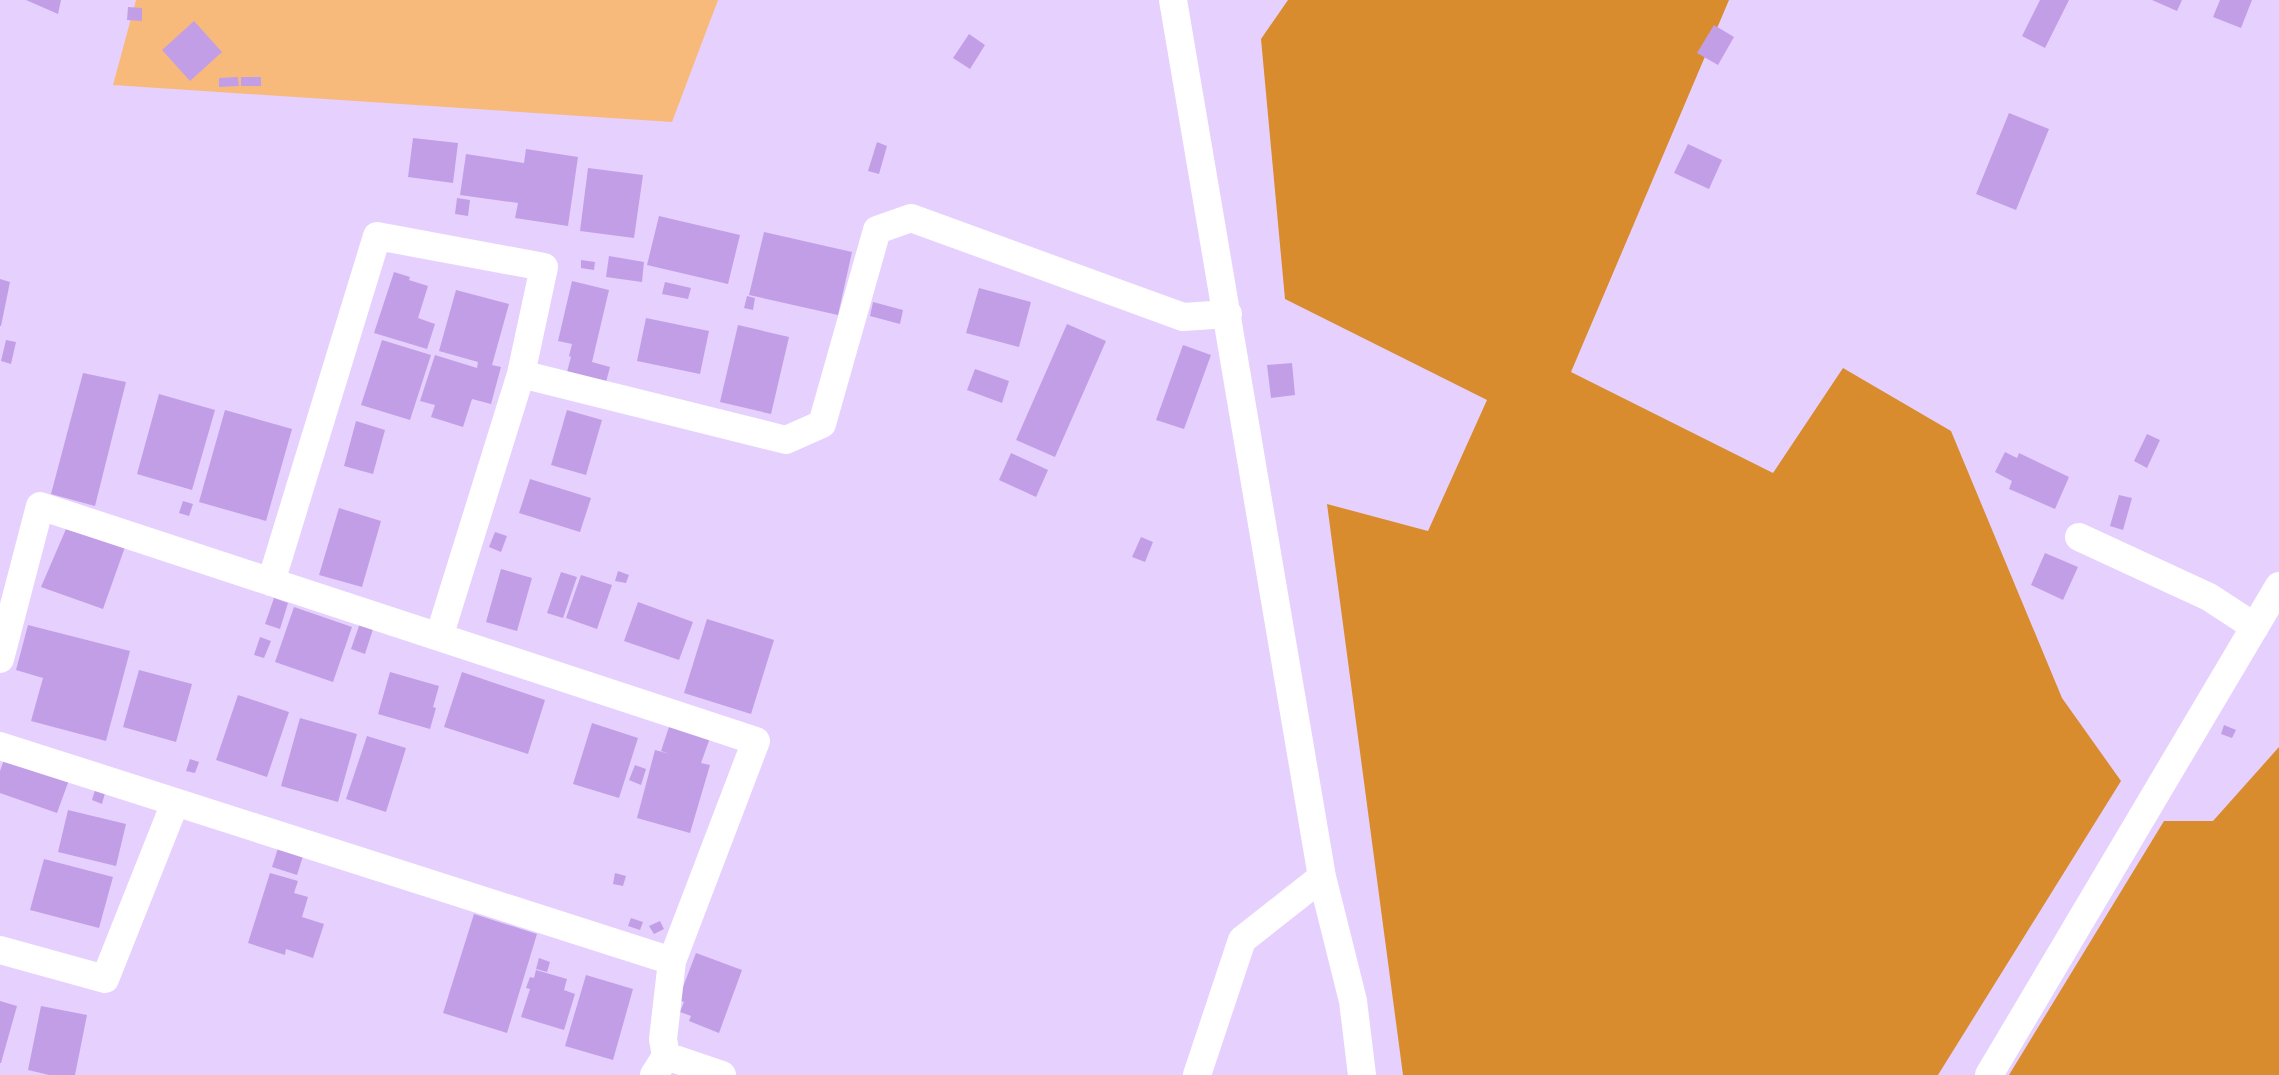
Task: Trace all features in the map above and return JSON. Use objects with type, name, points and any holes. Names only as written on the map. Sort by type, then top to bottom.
[{"type":"street","points":[[1173,0],[1228,314],[1322,877],[1353,1001],[1362,1075]]},
{"type":"street","points":[[521,374],[786,440],[822,424],[877,230],[911,218],[1184,317],[1228,314]]},
{"type":"street","points":[[271,582],[377,236],[544,267],[521,374],[439,637]]},
{"type":"street","points":[[0,658],[40,506],[756,741],[672,961],[660,1066],[722,1075]]},
{"type":"street","points":[[2079,537],[2209,597],[2255,627]]},
{"type":"street","points":[[1989,1075],[2279,586]]},
{"type":"street","points":[[0,746],[672,961]]},
{"type":"street","points":[[0,950],[105,979],[175,803]]},
{"type":"street","points":[[1197,1075],[1242,940],[1322,877]]},
{"type":"shaded area","points":[[136,0],[718,0],[672,122],[113,85]]},
{"type":"shaded area","points":[[1288,0],[1729,0],[1571,372],[1773,473],[1843,368],[1951,431],[2062,698],[2121,781],[1938,1075],[1403,1075],[1327,504],[1428,531],[1487,400],[1285,299],[1261,39]]},
{"type":"shaded area","points":[[2279,747],[2279,1075],[2009,1075],[2164,821],[2213,821]]},
{"type":"building","points":[[26,0],[61,0],[58,14]]},
{"type":"building","points":[[2040,0],[2069,0],[2045,48],[2022,36]]},
{"type":"building","points":[[2152,0],[2182,0],[2177,11]]},
{"type":"building","points":[[2220,0],[2252,0],[2241,28],[2213,17]]},
{"type":"building","points":[[128,7],[142,8],[142,21],[127,20]]},
{"type":"building","points":[[194,21],[222,52],[190,81],[162,50]]},
{"type":"building","points":[[1714,25],[1734,37],[1718,65],[1697,53]]},
{"type":"building","points":[[969,34],[985,45],[970,69],[953,58]]},
{"type":"building","points":[[238,77],[239,86],[219,87],[219,78]]},
{"type":"building","points":[[241,77],[261,77],[261,86],[241,86]]},
{"type":"building","points":[[2009,113],[2049,129],[2016,210],[1976,194]]},
{"type":"building","points":[[413,138],[458,143],[453,183],[408,177]]},
{"type":"building","points":[[877,142],[887,146],[879,174],[868,171]]},
{"type":"building","points":[[1688,144],[1722,160],[1709,189],[1674,173]]},
{"type":"building","points":[[526,149],[578,157],[568,226],[515,218],[518,203],[460,195],[466,154],[524,163]]},
{"type":"building","points":[[588,168],[643,175],[634,238],[580,231]]},
{"type":"building","points":[[457,198],[470,200],[468,216],[455,214]]},
{"type":"building","points":[[659,216],[740,235],[728,284],[647,265]]},
{"type":"building","points":[[764,232],[852,252],[838,315],[749,295]]},
{"type":"building","points":[[609,256],[644,262],[642,282],[606,277]]},
{"type":"building","points":[[581,260],[595,262],[594,270],[581,268]]},
{"type":"building","points":[[394,272],[410,277],[409,280],[428,286],[418,318],[435,324],[427,349],[374,333]]},
{"type":"building","points":[[0,279],[10,282],[1,326],[0,326]]},
{"type":"building","points":[[572,281],[609,290],[592,362],[610,367],[606,382],[567,372],[572,344],[558,341]]},
{"type":"building","points":[[665,282],[691,288],[688,299],[662,294]]},
{"type":"building","points":[[979,288],[1031,302],[1019,347],[966,333]]},
{"type":"building","points":[[456,290],[509,304],[492,365],[501,367],[491,404],[472,399],[463,427],[431,417],[435,405],[420,401],[435,355],[477,368],[478,362],[439,351]]},
{"type":"building","points":[[747,296],[755,298],[753,310],[744,308]]},
{"type":"building","points":[[873,302],[903,310],[900,324],[870,316]]},
{"type":"building","points":[[646,318],[709,331],[700,374],[637,361]]},
{"type":"building","points":[[1067,324],[1106,341],[1055,457],[1016,440]]},
{"type":"building","points":[[738,325],[789,337],[771,414],[720,402]]},
{"type":"building","points":[[6,340],[16,342],[11,364],[1,361]]},
{"type":"building","points":[[382,340],[431,355],[410,420],[361,405]]},
{"type":"building","points":[[1183,345],[1211,355],[1184,429],[1156,420]]},
{"type":"building","points":[[1292,363],[1295,395],[1271,398],[1267,365]]},
{"type":"building","points":[[975,369],[1009,381],[1002,403],[967,390]]},
{"type":"building","points":[[83,373],[126,382],[95,506],[51,494]]},
{"type":"building","points":[[159,394],[215,410],[192,490],[137,474]]},
{"type":"building","points":[[225,410],[292,429],[266,521],[199,502]]},
{"type":"building","points":[[567,410],[602,420],[586,475],[551,465]]},
{"type":"building","points":[[356,421],[385,430],[373,474],[344,466]]},
{"type":"building","points":[[2147,434],[2160,440],[2147,468],[2134,461]]},
{"type":"building","points":[[2005,452],[2017,458],[2019,453],[2069,477],[2055,509],[2009,489],[2012,481],[1995,472]]},
{"type":"building","points":[[1011,453],[1048,470],[1036,497],[999,480]]},
{"type":"building","points":[[530,479],[591,498],[580,532],[519,513]]},
{"type":"building","points":[[2119,495],[2132,498],[2123,530],[2110,526]]},
{"type":"building","points":[[183,501],[193,504],[189,516],[179,513]]},
{"type":"building","points":[[339,508],[381,521],[362,587],[319,575]]},
{"type":"building","points":[[66,529],[125,547],[103,609],[41,587]]},
{"type":"building","points":[[495,532],[507,536],[501,552],[489,547]]},
{"type":"building","points":[[1141,537],[1153,542],[1145,562],[1132,557]]},
{"type":"building","points":[[2045,553],[2078,567],[2063,600],[2031,585]]},
{"type":"building","points":[[501,569],[532,578],[517,631],[486,622]]},
{"type":"building","points":[[618,571],[629,575],[626,583],[615,581]]},
{"type":"building","points":[[561,572],[577,577],[563,618],[547,613]]},
{"type":"building","points":[[581,575],[612,585],[597,629],[566,618]]},
{"type":"building","points":[[274,598],[288,603],[280,629],[265,624]]},
{"type":"building","points":[[638,602],[693,622],[679,660],[624,641]]},
{"type":"building","points":[[294,607],[352,627],[333,682],[275,662]]},
{"type":"building","points":[[707,619],[774,640],[751,714],[684,693]]},
{"type":"building","points":[[360,623],[373,629],[365,654],[351,649]]},
{"type":"building","points":[[28,625],[130,651],[106,741],[31,721],[43,678],[16,670]]},
{"type":"building","points":[[260,637],[271,641],[264,658],[254,655]]},
{"type":"building","points":[[139,670],[192,684],[176,742],[123,727]]},
{"type":"building","points":[[390,672],[439,686],[433,707],[436,708],[430,729],[378,714]]},
{"type":"building","points":[[462,672],[545,700],[528,754],[444,727]]},
{"type":"building","points":[[238,695],[289,712],[267,777],[216,760]]},
{"type":"building","points":[[300,718],[357,734],[338,802],[281,786]]},
{"type":"building","points":[[592,723],[638,738],[619,798],[573,784]]},
{"type":"building","points":[[670,724],[710,738],[701,763],[710,765],[690,833],[637,818],[655,750],[670,754],[661,751]]},
{"type":"building","points":[[2224,725],[2236,730],[2232,738],[2221,734]]},
{"type":"building","points":[[367,736],[406,748],[386,812],[346,799]]},
{"type":"building","points":[[5,757],[69,780],[57,813],[0,793],[0,771]]},
{"type":"building","points":[[190,759],[199,762],[195,773],[186,771]]},
{"type":"building","points":[[635,765],[646,769],[641,785],[629,780]]},
{"type":"building","points":[[95,790],[105,793],[102,804],[92,800]]},
{"type":"building","points":[[68,810],[126,824],[116,866],[58,852]]},
{"type":"building","points":[[279,845],[304,853],[297,875],[272,867]]},
{"type":"building","points":[[44,859],[113,877],[99,928],[30,910]]},
{"type":"building","points":[[270,873],[298,881],[294,893],[308,897],[302,917],[324,924],[313,958],[286,949],[285,955],[248,943]]},
{"type":"building","points":[[615,873],[626,876],[623,886],[613,884]]},
{"type":"building","points":[[474,914],[537,934],[507,1033],[443,1013]]},
{"type":"building","points":[[631,918],[643,922],[640,930],[628,926]]},
{"type":"building","points":[[660,921],[664,929],[654,934],[649,926]]},
{"type":"building","points":[[696,953],[742,970],[719,1033],[689,1021],[691,1016],[680,1012],[684,1002],[678,1000]]},
{"type":"building","points":[[539,958],[550,962],[547,972],[536,969]]},
{"type":"building","points":[[536,970],[567,979],[564,990],[575,994],[564,1030],[521,1017],[530,989],[526,988],[530,977],[534,978]]},
{"type":"building","points":[[586,975],[633,989],[613,1060],[565,1046]]},
{"type":"building","points":[[0,1001],[17,1006],[1,1063],[0,1063]]},
{"type":"building","points":[[41,1006],[87,1015],[75,1075],[49,1075],[28,1070]]}]
